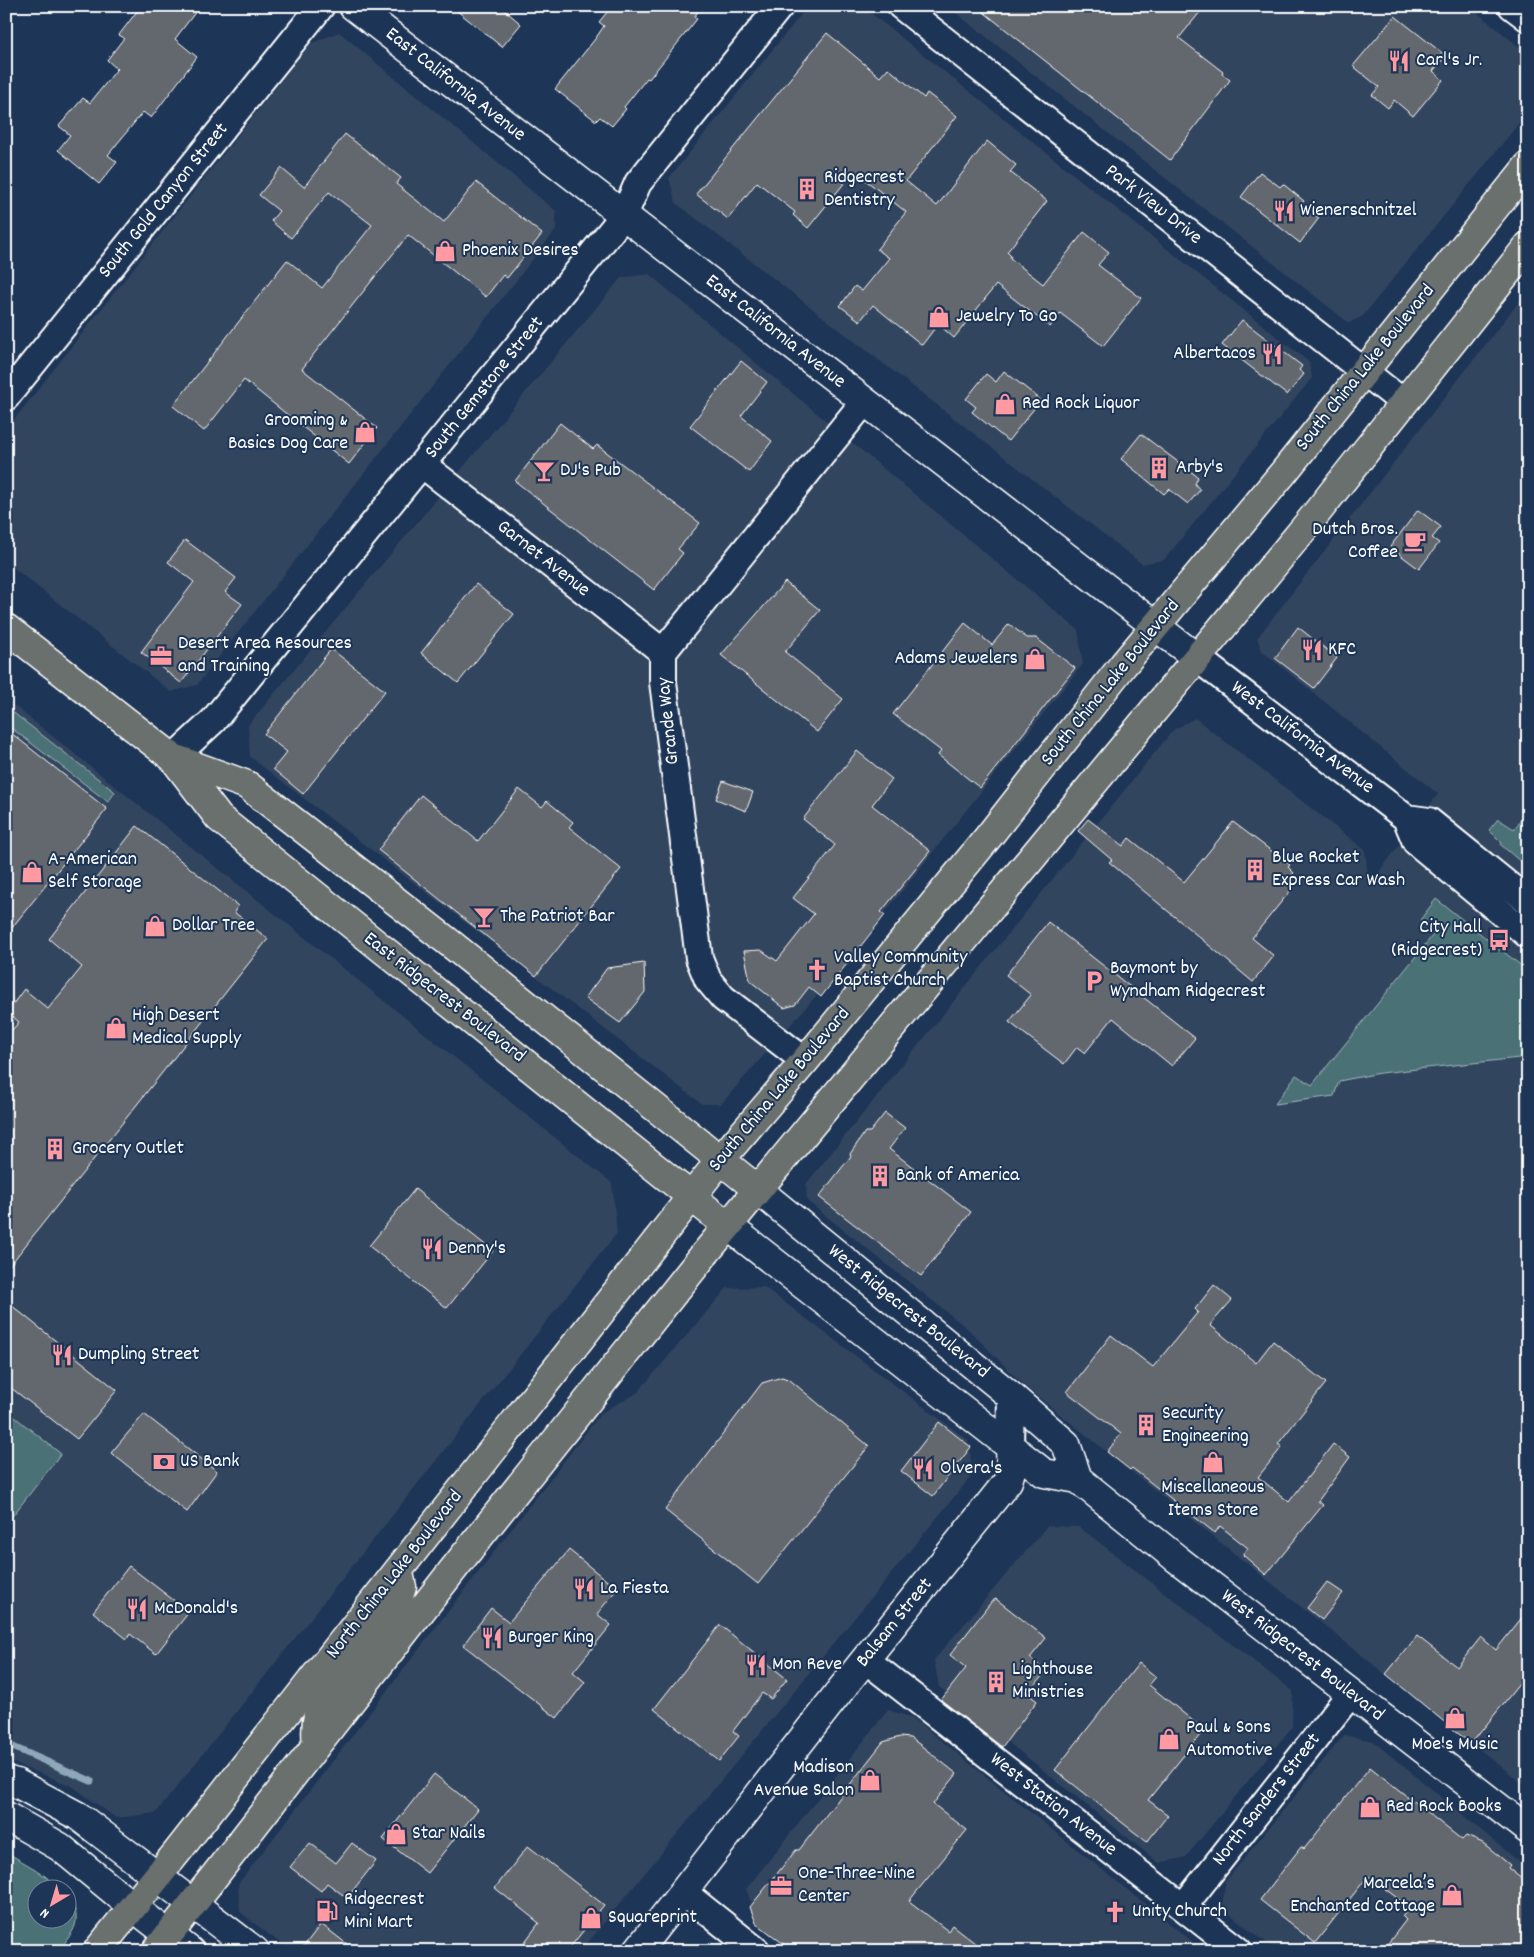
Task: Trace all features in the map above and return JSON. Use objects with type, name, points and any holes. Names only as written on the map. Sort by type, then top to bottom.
[{"type":"main road","name":"South China Lake Boulevard","points":[[692,1197],[721,1159],[805,1061],[1156,626],[1284,472],[1528,166]]},
{"type":"main road","points":[[172,1945],[193,1903],[757,1189],[1197,658],[1404,403],[1528,246]]},
{"type":"main road","name":"East Ridgecrest Boulevard","points":[[6,628],[173,758],[219,818],[728,1226]]},
{"type":"main road","name":"East Ridgecrest Boulevard","points":[[173,758],[247,785],[451,944],[721,1159]]},
{"type":"main road","name":"West Ridgecrest Boulevard","points":[[721,1159],[757,1189]]},
{"type":"main road","name":"North China Lake Boulevard","points":[[98,1951],[692,1197]]},
{"type":"main road","points":[[317,1744],[315,1727],[322,1701],[328,1689],[397,1602],[402,1587],[398,1569]]},
{"type":"street","name":"South Gold Canyon Street","points":[[6,397],[321,6]]},
{"type":"street","name":"East California Avenue","points":[[353,6],[1197,658]]},
{"type":"street","name":"South Gemstone Street","points":[[173,758],[214,721],[423,465],[624,215],[638,183],[780,6]]},
{"type":"street","name":"Park View Drive","points":[[901,6],[1404,403]]},
{"type":"street","points":[[1512,6],[1528,18]]},
{"type":"street","name":"Grande Way","points":[[805,1061],[723,998],[708,980],[699,958],[663,682],[663,652],[864,402]]},
{"type":"street","name":"Garnet Avenue","points":[[423,465],[663,652]]},
{"type":"street","name":"West California Avenue","points":[[1197,658],[1406,818],[1416,842],[1528,935]]},
{"type":"street","name":"West California Avenue","points":[[1406,818],[1429,821],[1528,902]]},
{"type":"street","name":"West Ridgecrest Boulevard","points":[[757,1189],[1011,1396],[1066,1444],[1078,1479]]},
{"type":"street","name":"West Ridgecrest Boulevard","points":[[728,1226],[1044,1473],[1078,1479],[1177,1559],[1528,1830]]},
{"type":"street","name":"Balsam Street","points":[[637,1951],[1008,1481],[1011,1471],[1011,1396]]},
{"type":"street","name":"West Station Avenue","points":[[866,1660],[1239,1951]]},
{"type":"street","name":"North Sanders Street","points":[[1183,1907],[1351,1693]]},
{"type":"street","points":[[6,1780],[16,1783],[78,1816],[255,1951]]},
{"type":"street","points":[[6,1816],[60,1847],[132,1908],[172,1945]]},
{"type":"street","points":[[682,1892],[756,1951]]},
{"type":"shaded area","points":[[808,6],[862,6],[1309,362],[1312,378],[1164,560],[1142,564],[676,203],[669,178]]},
{"type":"shaded area","points":[[947,6],[1469,6],[1528,54],[1528,112],[1363,316],[1349,323]]},
{"type":"shaded area","points":[[339,32],[556,211],[556,230],[197,685],[171,692],[6,562],[6,430],[310,44]]},
{"type":"shaded area","points":[[649,274],[1078,630],[1083,664],[838,971],[721,1104],[702,1104],[250,757],[248,725],[621,278]]},
{"type":"shaded area","points":[[1528,290],[1528,1788],[1027,1388],[968,1329],[807,1201],[806,1184],[1173,730],[1195,718],[1365,850],[1369,885],[1438,794],[1262,651],[1257,638]]},
{"type":"shaded area","points":[[6,699],[612,1183],[617,1233],[156,1813],[116,1818],[72,1786],[6,1760]]},
{"type":"shaded area","points":[[764,1287],[968,1440],[973,1474],[581,1951],[290,1951],[240,1912],[238,1884],[601,1413],[637,1393],[727,1288]]},
{"type":"shaded area","points":[[1047,1526],[1079,1527],[1293,1691],[1292,1727],[1186,1857],[1159,1863],[939,1687],[934,1660]]},
{"type":"shaded area","points":[[888,1710],[913,1718],[1204,1951],[793,1951],[759,1924],[746,1889]]},
{"type":"shaded area","points":[[1344,1735],[1373,1741],[1528,1869],[1528,1951],[1277,1951],[1222,1908],[1225,1882]]},
{"type":"green space","points":[[6,707],[115,792],[108,802],[6,724]]},
{"type":"green space","points":[[1528,811],[1528,868],[1501,845],[1502,843],[1489,830],[1498,819],[1514,829]]},
{"type":"green space","points":[[1436,899],[1528,971],[1528,1057],[1380,1073],[1339,1081],[1334,1096],[1275,1104],[1296,1075],[1312,1085],[1433,935],[1420,920]]},
{"type":"green space","points":[[6,1410],[61,1454],[6,1524]]},
{"type":"green space","points":[[6,1852],[50,1880],[28,1880],[28,1930],[73,1930],[58,1951],[6,1951]]},
{"type":"building","points":[[141,6],[200,6],[175,39],[197,57],[151,118],[143,112],[108,155],[117,162],[99,184],[58,150],[70,135],[59,126],[83,98],[90,103],[117,69],[107,60],[124,38],[119,35]]},
{"type":"building","points":[[451,6],[500,6],[521,24],[502,47]]},
{"type":"building","points":[[612,6],[702,6],[694,17],[697,19],[649,79],[647,78],[612,126],[600,117],[596,121],[555,89],[604,26],[599,22]]},
{"type":"building","points":[[976,6],[1205,6],[1179,38],[1223,72],[1222,74],[1230,80],[1170,160]]},
{"type":"building","name":"Carl's Jr.","points":[[1395,16],[1446,56],[1433,71],[1443,80],[1413,116],[1394,100],[1388,108],[1372,95],[1379,87],[1353,66]]},
{"type":"building","points":[[827,33],[880,77],[888,68],[924,98],[927,93],[957,116],[906,181],[937,206],[987,141],[1016,165],[1010,172],[1047,201],[1007,252],[1011,256],[1010,258],[1043,284],[1084,232],[1109,252],[1098,265],[1141,298],[1103,346],[1060,313],[1050,327],[996,285],[954,338],[938,324],[922,345],[873,305],[860,321],[840,306],[855,286],[862,291],[889,258],[877,249],[906,212],[854,171],[808,228],[793,215],[795,212],[757,182],[728,219],[696,194]]},
{"type":"building","points":[[345,134],[401,178],[396,184],[444,222],[476,182],[542,234],[507,278],[503,275],[486,297],[408,235],[302,369],[377,428],[349,464],[244,380],[204,431],[173,406],[287,260],[322,288],[372,225],[329,192],[291,238],[271,221],[279,211],[259,195],[281,168],[304,187]]},
{"type":"building","name":"Wienerschnitzel","points":[[1260,172],[1280,187],[1283,184],[1304,201],[1301,204],[1319,218],[1300,243],[1241,197]]},
{"type":"building","points":[[1242,320],[1302,366],[1299,370],[1304,374],[1287,395],[1222,345]]},
{"type":"building","points":[[741,361],[767,382],[741,416],[772,441],[749,472],[690,426]]},
{"type":"building","name":"Red Rock Liquor","points":[[1004,371],[1041,400],[1008,441],[972,412],[976,407],[966,399],[986,374],[996,382]]},
{"type":"building","points":[[560,423],[593,449],[597,445],[700,523],[678,549],[683,553],[654,590],[515,481]]},
{"type":"building","name":"Arby's","points":[[1141,434],[1198,477],[1195,484],[1200,490],[1188,504],[1169,489],[1164,494],[1121,459]]},
{"type":"building","name":"Dutch Bros. Coffee","points":[[1418,510],[1441,527],[1432,538],[1439,543],[1419,569],[1390,547]]},
{"type":"building","points":[[185,540],[236,578],[225,592],[242,604],[181,683],[141,652],[194,582],[168,562]]},
{"type":"building","points":[[785,582],[820,610],[785,652],[843,699],[817,732],[721,655]]},
{"type":"building","points":[[476,584],[514,614],[458,683],[421,653]]},
{"type":"building","points":[[965,623],[992,645],[1009,624],[1027,638],[1036,638],[1075,668],[980,788],[938,755],[941,751],[893,714]]},
{"type":"building","points":[[1298,627],[1337,658],[1314,688],[1275,658]]},
{"type":"building","points":[[331,649],[385,691],[303,794],[273,769],[287,752],[264,734]]},
{"type":"building","name":"A-American Self Storage","points":[[6,729],[107,809],[6,935]]},
{"type":"building","points":[[857,751],[892,779],[872,805],[930,851],[881,912],[885,915],[821,997],[809,987],[795,1005],[784,1008],[750,981],[744,951],[761,950],[777,961],[814,914],[793,898],[835,845],[803,819]]},
{"type":"building","points":[[723,781],[753,792],[746,811],[716,799]]},
{"type":"building","points":[[519,789],[542,807],[547,801],[573,822],[569,827],[621,869],[536,976],[378,850],[421,795],[478,841]]},
{"type":"building","points":[[1088,819],[1123,846],[1129,838],[1184,882],[1233,822],[1290,865],[1288,867],[1294,873],[1292,875],[1299,880],[1252,938],[1274,956],[1253,982],[1109,862],[1112,860],[1078,831]]},
{"type":"building","points":[[137,826],[238,906],[234,912],[268,939],[6,1270],[6,1037],[19,1022],[7,1012],[24,989],[48,1009],[82,967],[49,939]]},
{"type":"building","points":[[1048,922],[1195,1038],[1172,1066],[1113,1018],[1085,1053],[1077,1047],[1064,1064],[1009,1022],[1031,995],[1006,975]]},
{"type":"building","points":[[644,963],[645,992],[620,1023],[585,998],[607,968]]},
{"type":"building","name":"Bank of America","points":[[885,1113],[905,1128],[889,1149],[971,1212],[921,1276],[819,1197],[851,1156],[850,1154],[865,1132],[870,1132]]},
{"type":"building","name":"Denny's","points":[[415,1189],[493,1251],[447,1308],[369,1246]]},
{"type":"building","points":[[1214,1285],[1232,1300],[1210,1325],[1256,1363],[1273,1341],[1326,1383],[1278,1444],[1282,1447],[1258,1477],[1289,1502],[1333,1444],[1350,1457],[1318,1501],[1323,1505],[1266,1575],[1243,1555],[1248,1548],[1220,1526],[1215,1533],[1132,1468],[1130,1470],[1107,1452],[1121,1434],[1067,1392],[1111,1335],[1153,1367],[1198,1312],[1195,1309]]},
{"type":"building","points":[[6,1301],[117,1390],[77,1439],[6,1384]]},
{"type":"building","points":[[782,1377],[790,1380],[869,1446],[758,1584],[665,1510],[762,1383]]},
{"type":"building","name":"US Bank","points":[[144,1414],[217,1471],[187,1512],[111,1453]]},
{"type":"building","points":[[939,1422],[971,1447],[933,1496],[901,1471]]},
{"type":"building","points":[[569,1550],[617,1589],[597,1614],[611,1625],[573,1672],[585,1682],[557,1718],[463,1645],[491,1608],[509,1622]]},
{"type":"building","name":"McDonald's","points":[[129,1566],[189,1612],[156,1654],[130,1634],[127,1639],[93,1612]]},
{"type":"building","points":[[1327,1582],[1343,1593],[1322,1620],[1307,1608]]},
{"type":"building","name":"Lighthouse Ministries","points":[[996,1599],[1046,1638],[1030,1658],[1046,1671],[1028,1694],[1037,1701],[1002,1747],[941,1700],[966,1668],[950,1655],[992,1601]]},
{"type":"building","points":[[1528,1610],[1528,1673],[1471,1744],[1386,1674],[1417,1636],[1457,1667],[1481,1637],[1496,1650]]},
{"type":"building","points":[[720,1625],[787,1679],[771,1699],[762,1693],[733,1731],[739,1736],[719,1761],[654,1709]]},
{"type":"building","points":[[1139,1663],[1156,1677],[1149,1685],[1204,1730],[1148,1800],[1168,1815],[1147,1842],[1055,1770]]},
{"type":"building","points":[[900,1737],[910,1738],[957,1774],[933,1804],[967,1830],[909,1901],[948,1931],[952,1925],[985,1951],[793,1951],[756,1923],[750,1907],[796,1850],[799,1850],[883,1742]]},
{"type":"building","points":[[1370,1767],[1462,1840],[1466,1836],[1483,1843],[1510,1865],[1508,1868],[1528,1884],[1528,1951],[1382,1951],[1406,1920],[1402,1916],[1409,1907],[1368,1876],[1315,1943],[1260,1900],[1301,1847],[1304,1849]]},
{"type":"building","points":[[434,1774],[478,1809],[427,1873],[383,1839]]},
{"type":"building","points":[[310,1843],[336,1863],[352,1843],[376,1861],[347,1898],[327,1883],[321,1891],[290,1867]]},
{"type":"building","points":[[528,1846],[604,1905],[567,1951],[518,1951],[539,1923],[495,1888]]},
{"type":"building","points":[[321,1924],[356,1951],[300,1951]]},
{"type":"waterway","points":[[6,1744],[91,1781]]},
{"type":"place","name":"Carl's Jr.","points":[[1399,61]]},
{"type":"place","name":"Ridgecrest Dentistry","points":[[807,189]]},
{"type":"place","name":"Wienerschnitzel","points":[[1284,211]]},
{"type":"place","name":"Phoenix Desires","points":[[445,251]]},
{"type":"place","name":"Jewelry To Go","points":[[939,317]]},
{"type":"place","name":"Albertacos","points":[[1272,354]]},
{"type":"place","name":"Red Rock Liquor","points":[[1005,404]]},
{"type":"place","name":"Grooming & Basics Dog Care","points":[[365,432]]},
{"type":"place","name":"Arby's","points":[[1159,468]]},
{"type":"place","name":"DJ's Pub","points":[[544,471]]},
{"type":"place","name":"Dutch Bros. Coffee","points":[[1415,541]]},
{"type":"place","name":"KFC","points":[[1312,650]]},
{"type":"place","name":"Desert Area Resources and Training","points":[[161,656]]},
{"type":"place","name":"Adams Jewelers","points":[[1035,659]]},
{"type":"place","name":"Blue Rocket Express Car Wash","points":[[1255,870]]},
{"type":"place","name":"A-American Self Storage","points":[[32,872]]},
{"type":"place","name":"The Patriot Bar","points":[[484,917]]},
{"type":"place","name":"Dollar Tree","points":[[155,926]]},
{"type":"place","name":"City Hall (Ridgecrest)","points":[[1499,940]]},
{"type":"place","name":"Valley Community Baptist Church","points":[[817,970]]},
{"type":"place","name":"Baymont by Wyndham Ridgecrest","points":[[1094,981]]},
{"type":"place","name":"High Desert Medical Supply","points":[[116,1028]]},
{"type":"place","name":"Grocery Outlet","points":[[55,1149]]},
{"type":"place","name":"Bank of America","points":[[880,1176]]},
{"type":"place","name":"Denny's","points":[[432,1249]]},
{"type":"place","name":"Dumpling Street","points":[[62,1355]]},
{"type":"place","name":"Security Engineering","points":[[1146,1425]]},
{"type":"place","name":"US Bank","points":[[164,1462]]},
{"type":"place","name":"Miscellaneous Items Store","points":[[1213,1462]]},
{"type":"place","name":"Olvera's","points":[[923,1469]]},
{"type":"place","name":"La Fiesta","points":[[584,1589]]},
{"type":"place","name":"McDonald's","points":[[137,1609]]},
{"type":"place","name":"Burger King","points":[[492,1638]]},
{"type":"place","name":"Mon Reve","points":[[756,1665]]},
{"type":"place","name":"Lighthouse Ministries","points":[[996,1682]]},
{"type":"place","name":"Moe's Music","points":[[1455,1718]]},
{"type":"place","name":"Paul & Sons Automotive","points":[[1169,1739]]},
{"type":"place","name":"Madison Avenue Salon","points":[[870,1780]]},
{"type":"place","name":"Red Rock Books","points":[[1370,1807]]},
{"type":"place","name":"Star Nails","points":[[396,1834]]},
{"type":"place","name":"One-Three-Nine Center","points":[[781,1886]]},
{"type":"place","name":"Marcela’s Enchanted Cottage","points":[[1452,1895]]},
{"type":"place","name":"Ridgecrest Mini Mart","points":[[327,1911]]},
{"type":"place","name":"Unity Church","points":[[1115,1912]]},
{"type":"place","name":"Squareprint","points":[[591,1918]]}]
